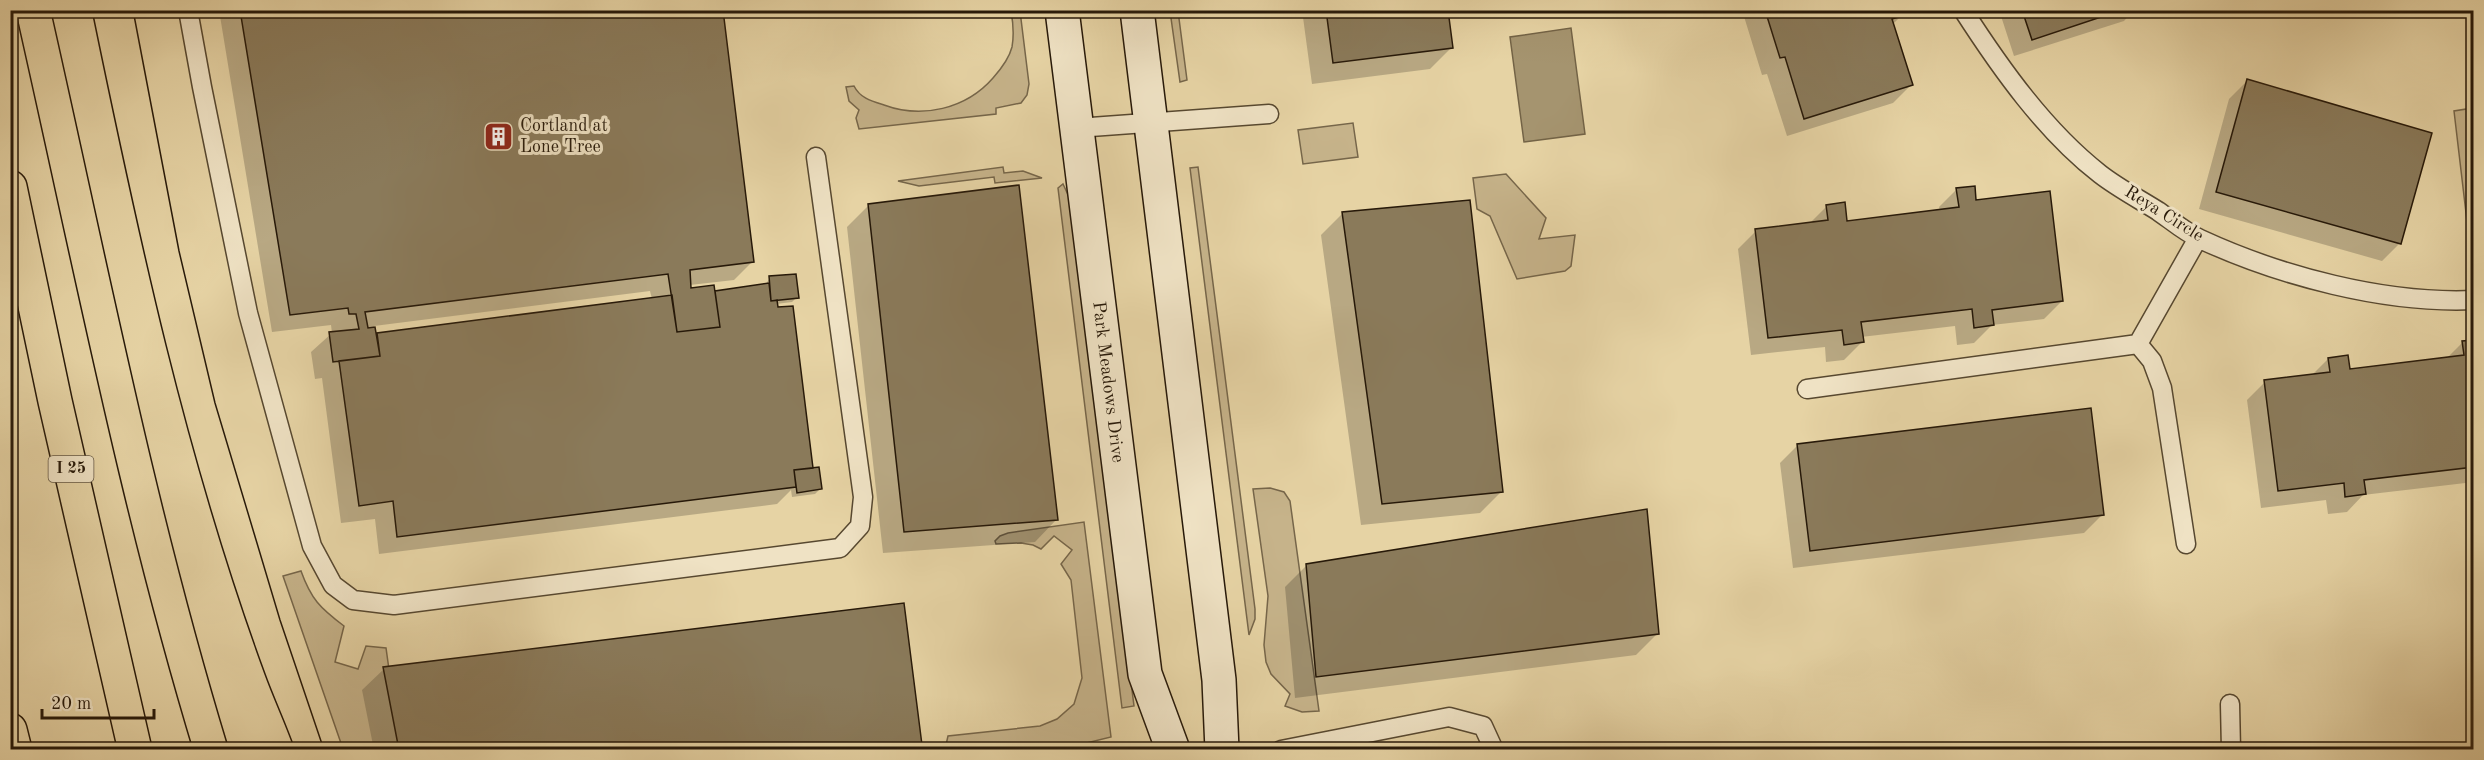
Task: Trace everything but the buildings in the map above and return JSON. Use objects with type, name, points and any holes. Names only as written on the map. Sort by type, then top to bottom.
[{"type":"highway","points":[[33,10],[146,512],[182,652],[211,750]]},
{"type":"highway","name":"I 25","points":[[10,187],[58,413],[135,750]]},
{"type":"highway","points":[[10,730],[15,750]]},
{"type":"main road","name":"Park Meadows Drive","points":[[1062,10],[1145,674],[1173,750]]},
{"type":"main road","points":[[1137,10],[1219,680],[1222,750]]},
{"type":"lane","points":[[188,10],[248,313],[312,546],[333,585],[353,600],[394,605],[840,548],[860,526],[863,497],[816,157]]},
{"type":"lane","name":"Reya Circle","points":[[1963,10],[2018,89],[2067,144],[2101,174],[2199,238],[2291,273],[2355,290],[2444,302],[2474,300]]},
{"type":"lane","points":[[1077,128],[1269,114]]},
{"type":"lane","points":[[2138,344],[2199,238]]},
{"type":"lane","points":[[1807,388],[2138,344]]},
{"type":"lane","points":[[2138,344],[2152,361],[2162,388],[2186,544]]},
{"type":"lane","points":[[2230,704],[2231,750]]},
{"type":"lane","points":[[1281,750],[1449,717],[1483,726],[1494,750]]},
{"type":"shaded area","points":[[1011,11],[1020,11],[1029,84],[1027,95],[1021,103],[996,108],[996,114],[859,129],[856,118],[859,110],[849,101],[846,87],[854,86],[863,96],[875,102],[913,111],[928,111],[957,104],[982,89],[1002,67],[1011,51],[1013,24]]},
{"type":"shaded area","points":[[1170,11],[1178,11],[1187,80],[1180,82]]},
{"type":"shaded area","points":[[1571,28],[1585,134],[1524,142],[1510,37]]},
{"type":"shaded area","points":[[2473,108],[2474,229],[2468,230],[2454,111]]},
{"type":"shaded area","points":[[1353,123],[1358,157],[1303,164],[1298,130]]},
{"type":"shaded area","points":[[1003,167],[1004,173],[1023,171],[1042,178],[995,183],[994,177],[919,186],[898,181]]},
{"type":"shaded area","points":[[1198,167],[1255,609],[1255,619],[1249,635],[1190,168]]},
{"type":"shaded area","points":[[1506,174],[1546,218],[1539,239],[1575,235],[1571,266],[1565,271],[1517,279],[1490,216],[1477,209],[1473,178]]},
{"type":"shaded area","points":[[1063,184],[1070,199],[1134,706],[1122,708],[1058,188]]},
{"type":"shaded area","points":[[1270,488],[1284,492],[1290,501],[1319,711],[1302,712],[1285,706],[1290,694],[1271,674],[1266,662],[1264,645],[1268,596],[1253,489]]},
{"type":"shaded area","points":[[1084,522],[1111,737],[1062,749],[945,749],[948,736],[1040,726],[1057,719],[1074,704],[1082,678],[1071,580],[1061,564],[1072,550],[1054,536],[1041,549],[1021,543],[996,544],[995,541],[1008,533]]},
{"type":"shaded area","points":[[301,571],[317,602],[344,626],[335,662],[358,669],[366,646],[386,648],[400,749],[343,749],[283,576]]},
{"type":"tram line","points":[[92,10],[146,262],[188,428],[237,593],[265,674],[295,750]]},
{"type":"tram line","points":[[133,10],[179,251],[215,403],[280,620],[324,750]]},
{"type":"place","name":"Cortland at Lone Tree","points":[[499,136]]}]
